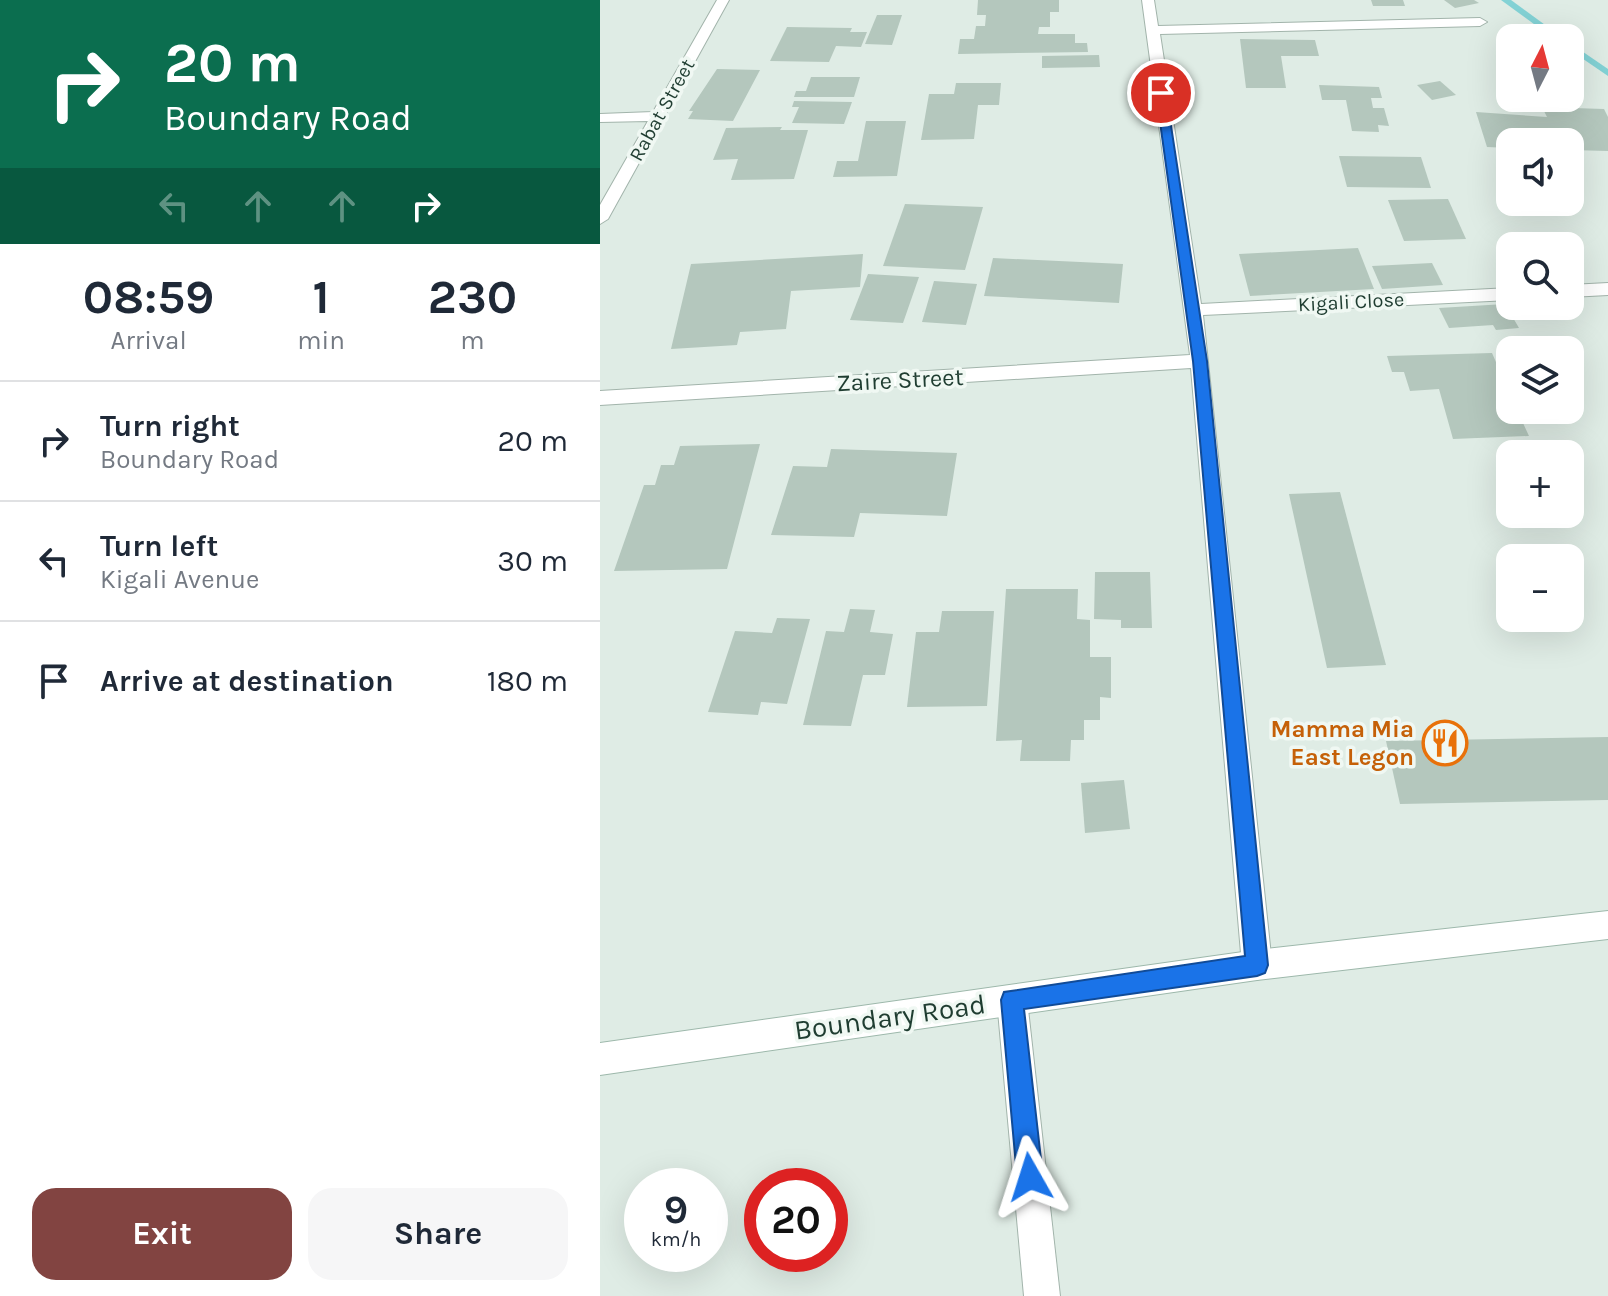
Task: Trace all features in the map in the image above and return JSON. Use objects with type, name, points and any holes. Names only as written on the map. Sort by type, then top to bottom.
[{"type":"street","name":"Rabat Street","points":[[600,219],[723,0]]},
{"type":"street","points":[[1148,0],[1200,361],[1257,965]]},
{"type":"street","points":[[1152,30],[1480,22]]},
{"type":"street","points":[[600,118],[659,116]]},
{"type":"street","points":[[1584,290],[1608,289]]},
{"type":"street","name":"Kigali Close","points":[[1191,310],[1496,295]]},
{"type":"street","name":"Zaire Street","points":[[600,398],[1200,361]]},
{"type":"street","name":"Boundary Road","points":[[600,1059],[1257,965],[1608,925]]},
{"type":"street","points":[[1012,1000],[1042,1296]]},
{"type":"building","points":[[978,0],[1059,0],[1059,12],[1050,12],[1050,27],[1039,27],[1038,34],[1075,34],[1075,43],[1087,43],[1088,52],[958,54],[960,39],[974,39],[976,26],[985,26],[986,15],[977,15]]},
{"type":"building","points":[[1371,0],[1403,0],[1405,6],[1373,6]]},
{"type":"building","points":[[1444,0],[1474,0],[1479,3],[1455,8]]},
{"type":"building","points":[[877,15],[902,15],[892,45],[865,44]]},
{"type":"building","points":[[787,27],[852,28],[850,32],[867,32],[861,47],[836,46],[829,62],[770,61]]},
{"type":"building","points":[[1240,39],[1315,40],[1319,56],[1281,56],[1286,88],[1246,88]]},
{"type":"building","points":[[1099,55],[1100,67],[1042,68],[1042,56]]},
{"type":"building","points":[[717,69],[760,70],[733,121],[688,119],[693,111],[689,111]]},
{"type":"building","points":[[811,77],[860,77],[854,97],[794,97],[796,91],[806,91]]},
{"type":"building","points":[[1440,81],[1456,95],[1432,100],[1417,85]]},
{"type":"building","points":[[956,83],[1001,83],[999,105],[978,105],[974,139],[921,140],[929,94],[954,94]]},
{"type":"building","points":[[1319,85],[1379,87],[1382,98],[1371,98],[1373,108],[1384,108],[1389,126],[1378,125],[1379,132],[1352,131],[1346,100],[1322,100]]},
{"type":"building","points":[[794,101],[852,102],[844,124],[792,123],[799,107],[792,107]]},
{"type":"building","points":[[1604,109],[1608,117],[1608,151],[1584,150],[1584,128],[1496,128],[1496,147],[1487,147],[1476,112],[1547,117],[1544,112]]},
{"type":"building","points":[[866,121],[906,121],[897,176],[833,177],[837,161],[858,161]]},
{"type":"building","points":[[782,127],[780,130],[808,130],[794,179],[731,180],[738,159],[713,160],[726,128]]},
{"type":"building","points":[[1339,156],[1421,157],[1431,188],[1347,187]]},
{"type":"building","points":[[1448,199],[1466,239],[1404,241],[1388,200]]},
{"type":"building","points":[[905,204],[983,207],[965,270],[883,266]]},
{"type":"building","points":[[1358,248],[1374,289],[1250,296],[1239,254]]},
{"type":"building","points":[[863,254],[860,287],[791,291],[786,329],[740,332],[737,345],[671,349],[691,264]]},
{"type":"building","points":[[993,258],[1123,264],[1119,303],[984,296]]},
{"type":"building","points":[[1432,263],[1443,285],[1382,289],[1372,266]]},
{"type":"building","points":[[868,274],[919,277],[903,323],[850,320]]},
{"type":"building","points":[[934,281],[977,284],[966,325],[922,322]]},
{"type":"building","points":[[1496,305],[1496,320],[1514,320],[1519,328],[1496,330],[1493,325],[1449,328],[1439,308]]},
{"type":"building","points":[[1492,353],[1496,362],[1496,424],[1523,424],[1529,436],[1453,439],[1439,389],[1410,391],[1404,372],[1392,372],[1387,356]]},
{"type":"building","points":[[760,444],[727,569],[614,571],[644,485],[655,485],[661,465],[674,465],[680,446]]},
{"type":"building","points":[[831,449],[957,453],[947,516],[860,513],[854,537],[771,535],[793,466],[827,467]]},
{"type":"building","points":[[1340,492],[1386,665],[1327,668],[1289,494]]},
{"type":"building","points":[[1095,572],[1150,572],[1152,628],[1121,628],[1121,620],[1094,619]]},
{"type":"building","points":[[1006,589],[1078,589],[1077,619],[1090,620],[1090,657],[1111,657],[1111,698],[1100,697],[1100,720],[1084,720],[1084,740],[1071,740],[1070,761],[1020,761],[1022,740],[996,741]]},
{"type":"building","points":[[850,609],[875,610],[870,632],[893,634],[885,675],[863,675],[851,726],[803,725],[826,631],[844,632]]},
{"type":"building","points":[[942,611],[994,611],[987,706],[907,707],[916,632],[939,632]]},
{"type":"building","points":[[777,618],[810,619],[787,704],[761,702],[758,715],[708,712],[735,631],[772,633]]},
{"type":"building","points":[[1608,737],[1608,800],[1400,804],[1386,741]]},
{"type":"building","points":[[1124,780],[1130,829],[1085,833],[1081,783]]},
{"type":"waterway","points":[[1505,0],[1539,24]]},
{"type":"waterway","points":[[1584,56],[1608,73]]},
{"type":"place","name":"Mamma Mia East Legon","points":[[1445,743]]},
{"type":"route","points":[[1030,1177],[1012,1000],[1257,965],[1200,361],[1161,93]]}]
